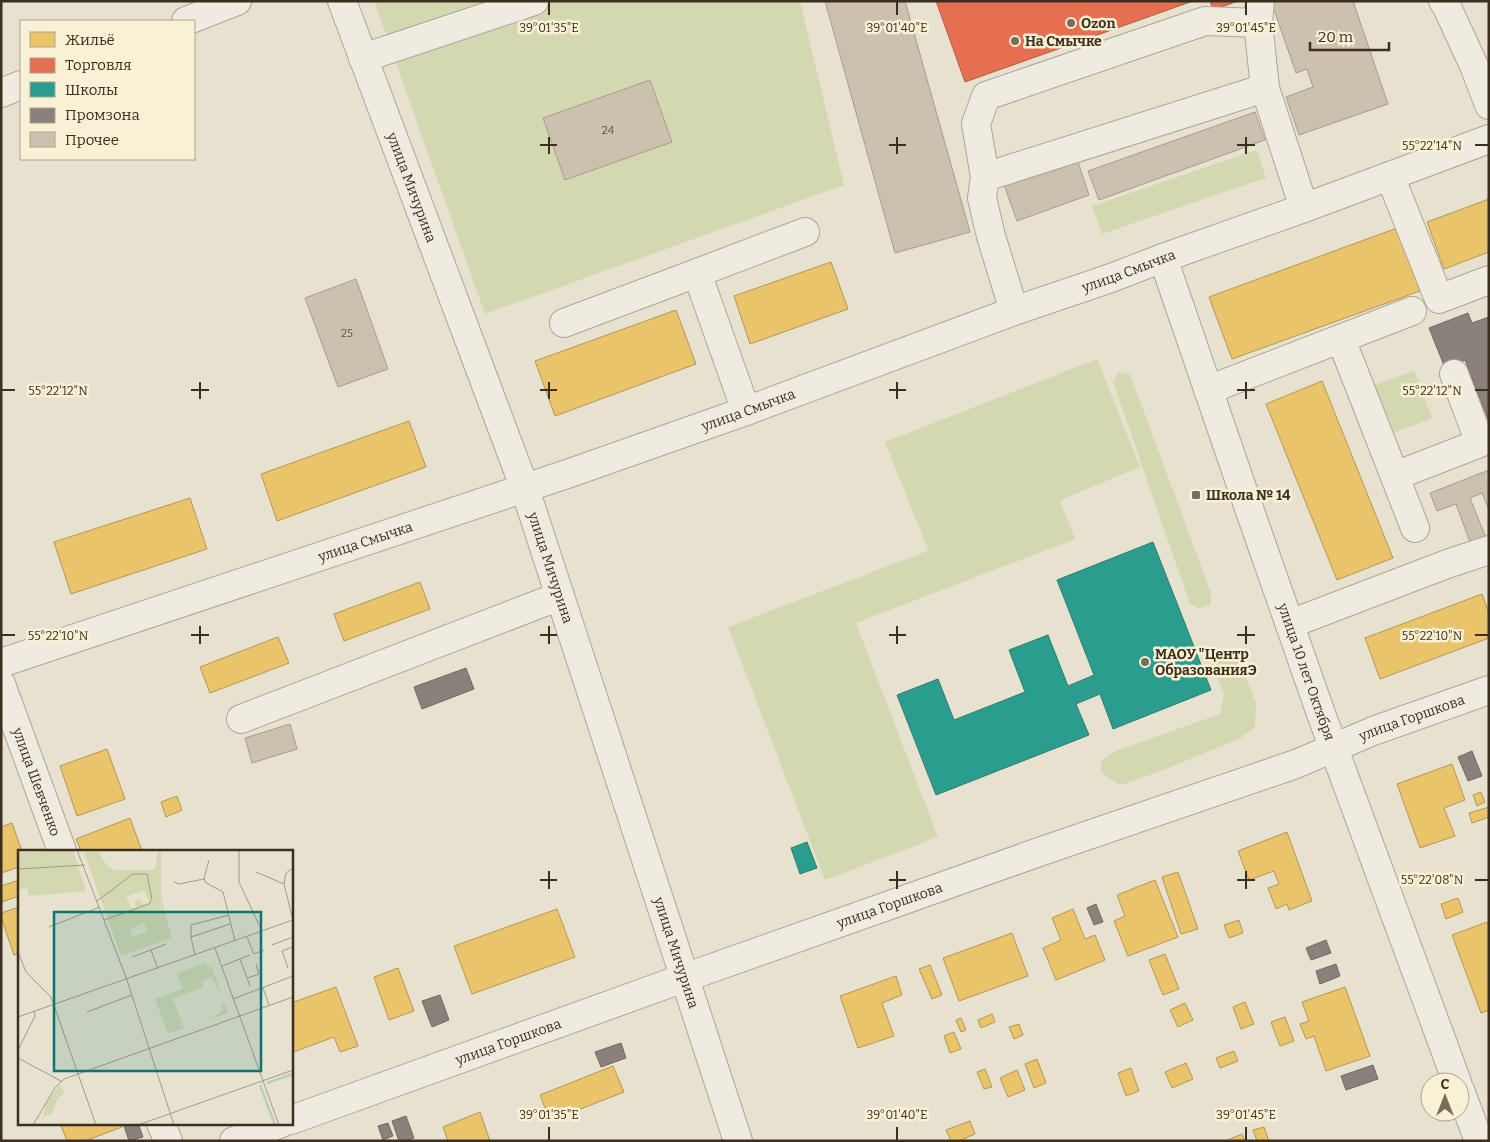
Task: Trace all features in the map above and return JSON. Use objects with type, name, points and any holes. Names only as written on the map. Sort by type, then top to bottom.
[{"type":"street","points":[[189,20],[237,1]]},
{"type":"street","name":"улица Мичурина","points":[[342,1],[525,489],[738,1141]]},
{"type":"street","points":[[363,58],[534,1]]},
{"type":"street","points":[[1443,1],[1475,68],[1489,105]]},
{"type":"street","points":[[1014,311],[991,236],[982,198],[985,177],[976,124],[986,96],[1206,21],[1259,12],[1265,88],[1304,208]]},
{"type":"street","points":[[1,93],[20,85]]},
{"type":"street","points":[[985,177],[1265,88]]},
{"type":"street","name":"улица Смычка","points":[[1,663],[525,489],[746,411],[1014,311],[1111,278],[1489,139]]},
{"type":"street","points":[[1390,176],[1439,300],[1489,280]]},
{"type":"street","points":[[564,323],[805,232]]},
{"type":"street","name":"улица 10 лет Октября","points":[[1163,258],[1290,624],[1453,1072]]},
{"type":"street","points":[[697,272],[746,411]]},
{"type":"street","points":[[1208,390],[1412,311]]},
{"type":"street","points":[[1341,339],[1415,528]]},
{"type":"street","points":[[1395,476],[1480,443],[1454,374]]},
{"type":"street","points":[[1290,624],[1489,550]]},
{"type":"street","points":[[240,719],[560,596]]},
{"type":"street","name":"улица Шевченко","points":[[1,684],[62,850]]},
{"type":"street","name":"улица Горшкова","points":[[292,1120],[1033,854],[1296,764],[1373,731],[1489,690]]},
{"type":"street","points":[[1470,1117],[1479,1141]]},
{"type":"street","points":[[161,1124],[168,1141]]},
{"type":"street","points":[[234,1141],[279,1124]]},
{"type":"green space","points":[[374,1],[800,1],[844,185],[485,314]],"holes":[[[650,80],[672,142],[566,180],[543,118]]]},
{"type":"green space","points":[[1257,150],[1266,178],[1102,234],[1092,206]]},
{"type":"green space","points":[[1097,359],[1140,467],[1060,500],[1075,539],[856,623],[938,837],[825,880],[728,627],[959,539],[928,550],[885,442]]},
{"type":"green space","points":[[1414,371],[1432,418],[1394,433],[1375,385]]},
{"type":"green space","points":[[1119,372],[1130,374],[1211,593],[1210,605],[1199,609],[1190,604],[1113,382]]},
{"type":"green space","points":[[1235,650],[1256,703],[1255,728],[1239,739],[1121,785],[1101,773],[1101,761],[1118,750],[1220,714],[1224,695],[1212,664],[1220,652]]},
{"type":"building: Жильё","points":[[1489,199],[1489,252],[1444,269],[1427,222]]},
{"type":"building: Жильё","points":[[1397,228],[1420,291],[1232,359],[1209,297]]},
{"type":"building: Жильё","points":[[831,262],[848,309],[750,344],[734,296]]},
{"type":"building: Жильё","points":[[676,310],[696,364],[555,416],[535,361]]},
{"type":"building: Жильё","points":[[1322,381],[1393,558],[1337,580],[1266,404]]},
{"type":"building: Жильё","points":[[409,421],[426,467],[277,521],[261,474]]},
{"type":"building: Жильё","points":[[190,498],[207,549],[71,594],[54,542]]},
{"type":"building: Жильё","points":[[420,582],[430,609],[344,641],[334,614]]},
{"type":"building: Жильё","points":[[1482,594],[1489,613],[1489,638],[1380,679],[1365,638]]},
{"type":"building: Жильё","points":[[278,637],[289,663],[210,693],[200,667]]},
{"type":"building: Жильё","points":[[107,749],[125,799],[77,816],[60,766]]},
{"type":"building: Жильё","points":[[1452,764],[1465,800],[1444,808],[1455,836],[1420,848],[1397,784]]},
{"type":"building: Жильё","points":[[1481,792],[1485,802],[1477,806],[1473,795]]},
{"type":"building: Жильё","points":[[177,796],[182,810],[166,817],[161,802]]},
{"type":"building: Жильё","points":[[1489,807],[1489,817],[1472,823],[1469,813]]},
{"type":"building: Жильё","points":[[130,818],[142,850],[81,850],[76,839]]},
{"type":"building: Жильё","points":[[12,823],[22,850],[18,850],[18,867],[1,873],[1,827]]},
{"type":"building: Жильё","points":[[1287,832],[1312,901],[1289,910],[1287,904],[1276,909],[1268,888],[1279,884],[1274,871],[1249,880],[1238,851]]},
{"type":"building: Жильё","points":[[1178,872],[1198,929],[1181,934],[1162,877]]},
{"type":"building: Жильё","points":[[18,880],[18,896],[2,902],[1,886]]},
{"type":"building: Жильё","points":[[1155,880],[1178,937],[1128,956],[1114,921],[1125,916],[1117,895]]},
{"type":"building: Жильё","points":[[1458,898],[1463,912],[1446,919],[1441,904]]},
{"type":"building: Жильё","points":[[18,907],[18,954],[14,955],[1,913]]},
{"type":"building: Жильё","points":[[557,909],[575,957],[472,994],[454,946]]},
{"type":"building: Жильё","points":[[1073,909],[1085,939],[1095,935],[1105,960],[1056,980],[1043,948],[1061,940],[1052,918]]},
{"type":"building: Жильё","points":[[1239,920],[1243,933],[1229,938],[1224,925]]},
{"type":"building: Жильё","points":[[1487,922],[1489,927],[1489,1010],[1481,1013],[1452,935]]},
{"type":"building: Жильё","points":[[1012,933],[1028,976],[959,1001],[943,958]]},
{"type":"building: Жильё","points":[[1165,954],[1179,989],[1163,995],[1149,960]]},
{"type":"building: Жильё","points":[[930,965],[942,995],[932,999],[919,969]]},
{"type":"building: Жильё","points":[[398,968],[414,1011],[389,1020],[374,977]]},
{"type":"building: Жильё","points":[[896,976],[902,995],[882,1003],[894,1036],[858,1048],[840,996]]},
{"type":"building: Жильё","points":[[336,987],[358,1046],[340,1052],[334,1037],[292,1053],[292,1003]]},
{"type":"building: Жильё","points":[[1345,987],[1370,1056],[1326,1071],[1314,1036],[1306,1039],[1300,1024],[1309,1021],[1302,1002]]},
{"type":"building: Жильё","points":[[1245,1002],[1254,1024],[1241,1029],[1233,1007]]},
{"type":"building: Жильё","points":[[1185,1003],[1193,1020],[1178,1027],[1170,1010]]},
{"type":"building: Жильё","points":[[992,1014],[995,1022],[981,1028],[978,1020]]},
{"type":"building: Жильё","points":[[1285,1017],[1294,1041],[1280,1046],[1271,1022]]},
{"type":"building: Жильё","points":[[961,1018],[966,1030],[961,1032],[956,1020]]},
{"type":"building: Жильё","points":[[1019,1024],[1023,1035],[1014,1039],[1009,1027]]},
{"type":"building: Жильё","points":[[954,1032],[961,1049],[950,1053],[944,1036]]},
{"type":"building: Жильё","points":[[1234,1051],[1238,1061],[1220,1068],[1216,1058]]},
{"type":"building: Жильё","points":[[1037,1059],[1046,1083],[1034,1088],[1025,1064]]},
{"type":"building: Жильё","points":[[1186,1063],[1193,1079],[1172,1088],[1165,1072]]},
{"type":"building: Жильё","points":[[613,1066],[624,1092],[550,1121],[540,1095]]},
{"type":"building: Жильё","points":[[1131,1068],[1139,1091],[1126,1096],[1118,1073]]},
{"type":"building: Жильё","points":[[985,1069],[992,1087],[984,1089],[977,1072]]},
{"type":"building: Жильё","points":[[1017,1070],[1025,1090],[1008,1097],[1000,1078]]},
{"type":"building: Жильё","points":[[480,1112],[490,1141],[448,1141],[443,1127]]},
{"type":"building: Жильё","points":[[970,1121],[975,1134],[959,1141],[951,1141],[946,1130]]},
{"type":"building: Жильё","points":[[60,1124],[120,1124],[122,1127],[85,1141],[67,1141]]},
{"type":"building: Жильё","points":[[1264,1127],[1269,1141],[1257,1141],[1253,1130]]},
{"type":"building: Жильё","points":[[1242,1134],[1245,1141],[1225,1141]]},
{"type":"building: Торговля","name":"На Смычке","points":[[936,1],[1193,1],[965,82]]},
{"type":"building: Торговля","points":[[1210,1],[1238,1],[1213,10]]},
{"type":"building: Школы","name":"МАОУ \"Центр ОбразованияЭ","points":[[1153,542],[1211,690],[1113,729],[1100,694],[1076,704],[1089,735],[936,795],[897,695],[938,679],[954,720],[1025,692],[1009,650],[1048,635],[1068,686],[1094,675],[1057,580]]},
{"type":"building: Школы","points":[[807,842],[817,868],[800,874],[791,848]]},
{"type":"building: Промзона","points":[[1468,313],[1472,323],[1489,317],[1489,422],[1465,360],[1445,368],[1429,328]]},
{"type":"building: Промзона","points":[[466,668],[474,689],[422,709],[414,687]]},
{"type":"building: Промзона","points":[[1472,751],[1482,776],[1468,781],[1458,757]]},
{"type":"building: Промзона","points":[[1096,904],[1103,922],[1094,925],[1087,908]]},
{"type":"building: Промзона","points":[[1326,940],[1331,953],[1311,960],[1306,948]]},
{"type":"building: Промзона","points":[[1336,964],[1340,976],[1320,984],[1316,971]]},
{"type":"building: Промзона","points":[[440,995],[449,1020],[432,1027],[422,1001]]},
{"type":"building: Промзона","points":[[621,1043],[626,1058],[601,1067],[595,1052]]},
{"type":"building: Промзона","points":[[1373,1065],[1378,1079],[1346,1090],[1341,1076]]},
{"type":"building: Промзона","points":[[406,1116],[414,1138],[399,1141],[392,1121]]},
{"type":"building: Промзона","points":[[388,1123],[393,1136],[383,1140],[378,1126]]},
{"type":"building: Промзона","points":[[138,1124],[143,1137],[129,1141],[124,1126]]},
{"type":"building: Прочее","points":[[825,1],[905,1],[970,232],[895,253]]},
{"type":"building: Прочее","points":[[1271,1],[1353,1],[1388,104],[1299,135],[1286,97],[1313,87],[1307,69],[1296,73]]},
{"type":"building: Прочее","points":[[650,80],[672,142],[565,180],[543,118]]},
{"type":"building: Прочее","points":[[1255,112],[1265,140],[1099,200],[1088,171]]},
{"type":"building: Прочее","points":[[1076,156],[1089,195],[1017,221],[1003,182]]},
{"type":"building: Прочее","points":[[356,279],[388,369],[338,387],[305,298]]},
{"type":"building: Прочее","points":[[1489,470],[1489,510],[1482,493],[1470,498],[1486,538],[1471,545],[1456,504],[1437,511],[1430,493]]},
{"type":"building: Прочее","points":[[290,724],[297,749],[252,763],[245,738]]},
{"type":"place","name":"Ozon","points":[[1071,23]]},
{"type":"place","name":"На Смычке","points":[[1015,41]]},
{"type":"place","name":"Школа № 14","points":[[1196,495]]},
{"type":"place","name":"МАОУ \"Центр ОбразованияЭ","points":[[1145,662]]}]
